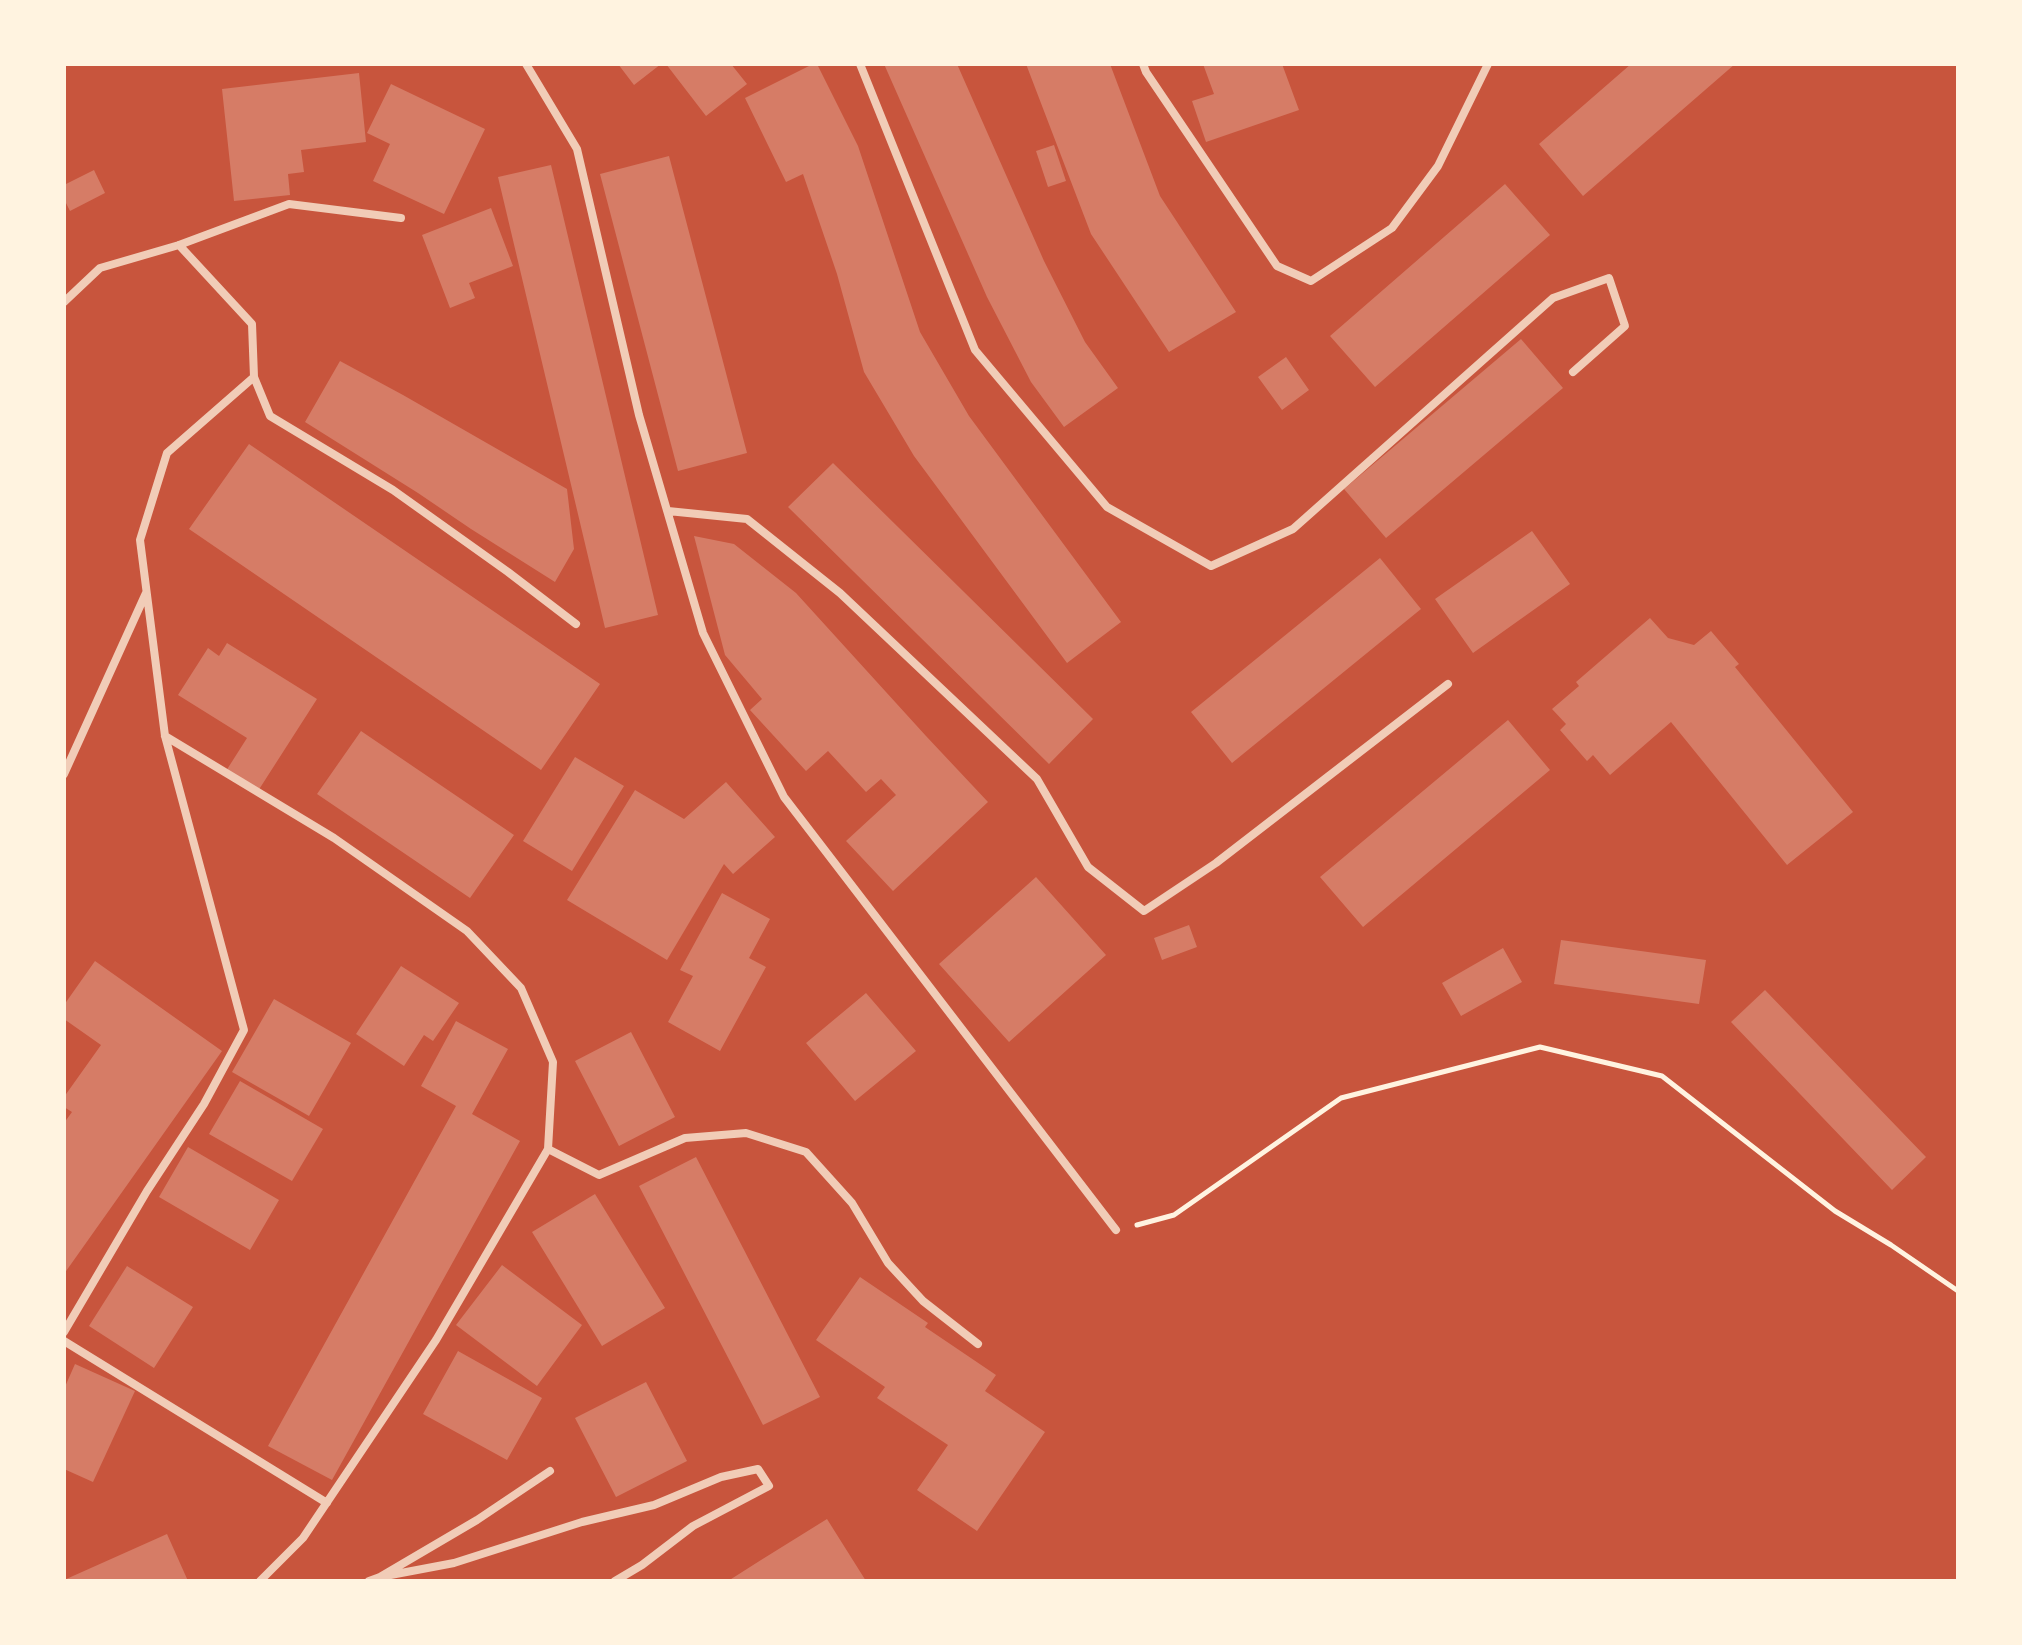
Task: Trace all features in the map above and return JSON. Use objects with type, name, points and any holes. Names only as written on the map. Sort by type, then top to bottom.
[{"type":"street","points":[[526,64],[577,149],[639,415],[703,633],[784,797],[1116,1230]]},
{"type":"street","points":[[860,64],[975,350],[1107,507],[1211,566],[1293,529],[1553,298],[1609,278],[1625,326],[1573,372]]},
{"type":"street","points":[[1143,64],[1277,266],[1311,281],[1392,228],[1438,166],[1488,64]]},
{"type":"street","points":[[64,302],[100,268],[179,245],[289,204],[401,218]]},
{"type":"street","points":[[179,245],[252,324],[254,377],[270,416],[393,490],[576,624]]},
{"type":"street","points":[[64,1332],[147,1191],[204,1104],[244,1030],[165,736],[140,540],[167,453],[254,377]]},
{"type":"street","points":[[668,511],[747,519],[840,593],[1037,779],[1088,867],[1144,911],[1216,863],[1448,684]]},
{"type":"street","points":[[64,774],[146,592]]},
{"type":"street","points":[[165,736],[334,838],[467,931],[521,988],[553,1062],[548,1149],[436,1340],[303,1538],[260,1581]]},
{"type":"street","points":[[548,1149],[599,1175],[685,1138],[746,1133],[806,1152],[852,1203],[888,1263],[923,1301],[978,1344]]},
{"type":"street","points":[[64,1341],[327,1503]]},
{"type":"street","points":[[369,1581],[454,1563],[582,1522],[654,1505],[721,1477],[758,1469],[769,1486],[693,1526],[642,1565],[615,1581]]},
{"type":"street","points":[[380,1577],[477,1520],[550,1471]]},
{"type":"path","points":[[1116,1230],[1174,1215],[1341,1098],[1540,1047],[1662,1076],[1835,1211],[1958,1291]]},
{"type":"building","points":[[618,64],[661,64],[634,85]]},
{"type":"building","points":[[666,64],[731,64],[747,84],[706,116]]},
{"type":"building","points":[[817,64],[858,146],[920,332],[969,416],[1121,622],[1067,663],[914,456],[864,372],[837,274],[803,174],[786,182],[745,98]]},
{"type":"building","points":[[884,64],[957,64],[1044,261],[1085,342],[1118,388],[1064,427],[1031,382],[987,297]]},
{"type":"building","points":[[1026,64],[1110,64],[1160,196],[1236,312],[1169,352],[1091,234]]},
{"type":"building","points":[[1203,64],[1282,64],[1299,110],[1206,142],[1192,101],[1214,94]]},
{"type":"building","points":[[1631,64],[1735,64],[1583,196],[1539,144]]},
{"type":"building","points":[[359,73],[366,142],[301,150],[304,172],[288,174],[290,195],[234,201],[222,89]]},
{"type":"building","points":[[391,84],[485,129],[444,214],[373,181],[390,144],[367,133]]},
{"type":"building","points":[[1054,145],[1066,181],[1048,187],[1036,151]]},
{"type":"building","points":[[669,156],[747,453],[678,471],[600,174]]},
{"type":"building","points":[[551,165],[658,615],[605,628],[498,177]]},
{"type":"building","points":[[94,170],[105,193],[70,211],[64,199],[64,185]]},
{"type":"building","points":[[1505,184],[1550,235],[1375,387],[1330,336]]},
{"type":"building","points":[[491,208],[513,266],[469,283],[475,298],[450,308],[422,235]]},
{"type":"building","points":[[1521,339],[1563,388],[1386,538],[1344,489]]},
{"type":"building","points":[[1286,357],[1309,390],[1282,410],[1258,377]]},
{"type":"building","points":[[340,361],[567,489],[574,549],[555,582],[305,422]]},
{"type":"building","points":[[249,444],[600,684],[541,770],[189,529]]},
{"type":"building","points":[[833,463],[1093,719],[1049,764],[788,507]]},
{"type":"building","points":[[1532,531],[1570,584],[1473,653],[1435,599]]},
{"type":"building","points":[[694,536],[734,544],[796,593],[988,802],[893,891],[846,841],[896,795],[881,779],[866,792],[828,751],[806,771],[750,710],[762,699],[725,655]]},
{"type":"building","points":[[1380,558],[1421,609],[1232,763],[1191,712]]},
{"type":"building","points":[[1650,618],[1668,638],[1694,645],[1711,631],[1739,664],[1735,667],[1853,812],[1787,865],[1671,722],[1610,775],[1593,755],[1587,761],[1560,730],[1566,724],[1552,709],[1579,686],[1576,682]]},
{"type":"building","points":[[227,643],[317,699],[258,791],[226,771],[247,738],[178,695],[208,648],[219,656]]},
{"type":"building","points":[[1508,720],[1550,770],[1363,927],[1320,877]]},
{"type":"building","points":[[361,731],[514,835],[470,898],[317,794]]},
{"type":"building","points":[[575,757],[624,786],[572,871],[523,841]]},
{"type":"building","points":[[726,782],[775,837],[733,874],[724,864],[667,960],[567,900],[635,790],[684,819]]},
{"type":"building","points":[[1036,877],[1106,955],[1009,1042],[939,964]]},
{"type":"building","points":[[722,893],[770,919],[749,958],[766,967],[720,1051],[668,1022],[693,976],[680,970]]},
{"type":"building","points":[[1189,925],[1197,947],[1162,960],[1154,938]]},
{"type":"building","points":[[1561,940],[1706,960],[1699,1004],[1554,984]]},
{"type":"building","points":[[1503,948],[1522,982],[1461,1016],[1442,983]]},
{"type":"building","points":[[95,961],[222,1051],[64,1274],[64,1123],[72,1112],[64,1107],[64,1097],[101,1045],[64,1019],[64,1005]]},
{"type":"building","points":[[401,966],[459,1003],[433,1041],[424,1035],[404,1066],[356,1034]]},
{"type":"building","points":[[1765,990],[1926,1157],[1892,1190],[1731,1022]]},
{"type":"building","points":[[866,993],[916,1051],[855,1101],[806,1043]]},
{"type":"building","points":[[274,999],[351,1043],[309,1116],[232,1072]]},
{"type":"building","points":[[456,1021],[508,1049],[472,1114],[520,1141],[332,1480],[268,1446],[456,1106],[421,1086]]},
{"type":"building","points":[[631,1032],[675,1117],[619,1146],[575,1061]]},
{"type":"building","points":[[240,1081],[323,1129],[292,1181],[209,1134]]},
{"type":"building","points":[[188,1147],[279,1200],[250,1250],[159,1197]]},
{"type":"building","points":[[696,1157],[820,1397],[763,1425],[639,1186]]},
{"type":"building","points":[[595,1194],[665,1308],[602,1346],[532,1232]]},
{"type":"building","points":[[502,1265],[582,1325],[537,1386],[456,1325]]},
{"type":"building","points":[[127,1266],[193,1307],[154,1368],[89,1326]]},
{"type":"building","points":[[860,1277],[928,1323],[925,1327],[996,1375],[985,1391],[1045,1432],[977,1531],[917,1490],[948,1445],[877,1398],[885,1387],[816,1340]]},
{"type":"building","points":[[458,1351],[542,1398],[507,1460],[423,1414]]},
{"type":"building","points":[[75,1364],[135,1391],[93,1482],[64,1469],[64,1389]]},
{"type":"building","points":[[646,1382],[687,1461],[616,1497],[575,1418]]},
{"type":"building","points":[[827,1519],[866,1581],[728,1581],[761,1560]]},
{"type":"building","points":[[167,1534],[188,1581],[64,1581],[64,1580]]}]
